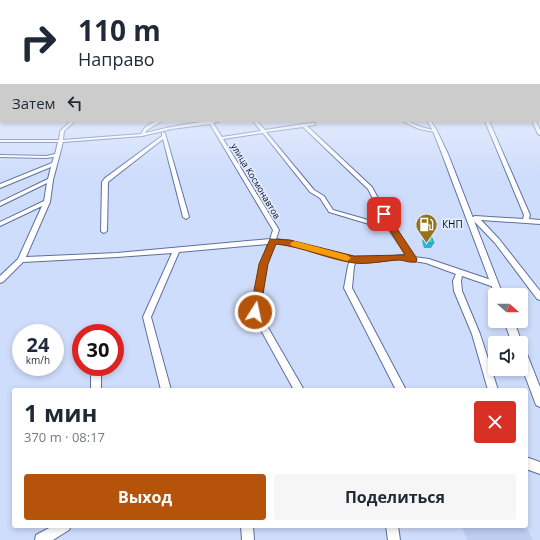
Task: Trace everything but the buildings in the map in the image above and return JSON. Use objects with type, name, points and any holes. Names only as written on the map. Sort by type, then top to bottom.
[{"type":"main road","points":[[431,124],[472,218],[496,288]]},
{"type":"main road","points":[[528,370],[540,401]]},
{"type":"street","points":[[0,280],[20,260],[47,202],[50,180],[61,141],[62,131],[69,124]]},
{"type":"street","points":[[142,135],[146,129],[154,124]]},
{"type":"street","points":[[104,231],[106,179],[172,128],[197,124]]},
{"type":"street","name":"улица Космонавтов","points":[[212,124],[276,230],[264,264],[255,312],[298,388]]},
{"type":"street","points":[[257,124],[312,191],[322,197],[331,211],[391,228]]},
{"type":"street","points":[[221,138],[312,124]]},
{"type":"street","points":[[411,124],[420,128],[435,131]]},
{"type":"street","points":[[488,124],[527,218]]},
{"type":"street","points":[[535,124],[540,134]]},
{"type":"street","points":[[303,125],[370,188],[391,228],[412,260]]},
{"type":"street","points":[[0,141],[61,141],[163,134]]},
{"type":"street","points":[[163,134],[168,147],[186,217]]},
{"type":"street","points":[[0,156],[57,155]]},
{"type":"street","points":[[0,162],[17,156]]},
{"type":"street","points":[[0,186],[54,164]]},
{"type":"street","points":[[0,204],[50,180]]},
{"type":"street","points":[[0,224],[47,202]]},
{"type":"street","points":[[472,218],[527,218],[540,222]]},
{"type":"street","points":[[472,218],[497,241],[540,297]]},
{"type":"street","points":[[20,260],[117,255],[273,241],[290,243],[354,260],[375,260],[401,257],[412,260],[427,261],[494,284]]},
{"type":"street","points":[[165,388],[147,317],[177,250]]},
{"type":"street","points":[[354,260],[351,266],[348,288],[400,388]]},
{"type":"street","points":[[460,272],[457,281],[458,291],[476,334],[492,388]]},
{"type":"street","points":[[96,376],[96,388]]},
{"type":"street","points":[[528,464],[540,468]]},
{"type":"street","points":[[41,540],[62,528]]},
{"type":"street","points":[[247,528],[248,540]]},
{"type":"street","points":[[392,528],[394,540]]},
{"type":"shaded area","points":[[463,528],[527,528],[533,540],[467,540]]},
{"type":"slow traffic","points":[[295,244],[347,258]]},
{"type":"place","name":"КНП","points":[[426,244]]},
{"type":"route","points":[[255,312],[264,264],[273,241],[290,243],[354,260],[375,260],[401,257],[412,260],[384,214]]}]
